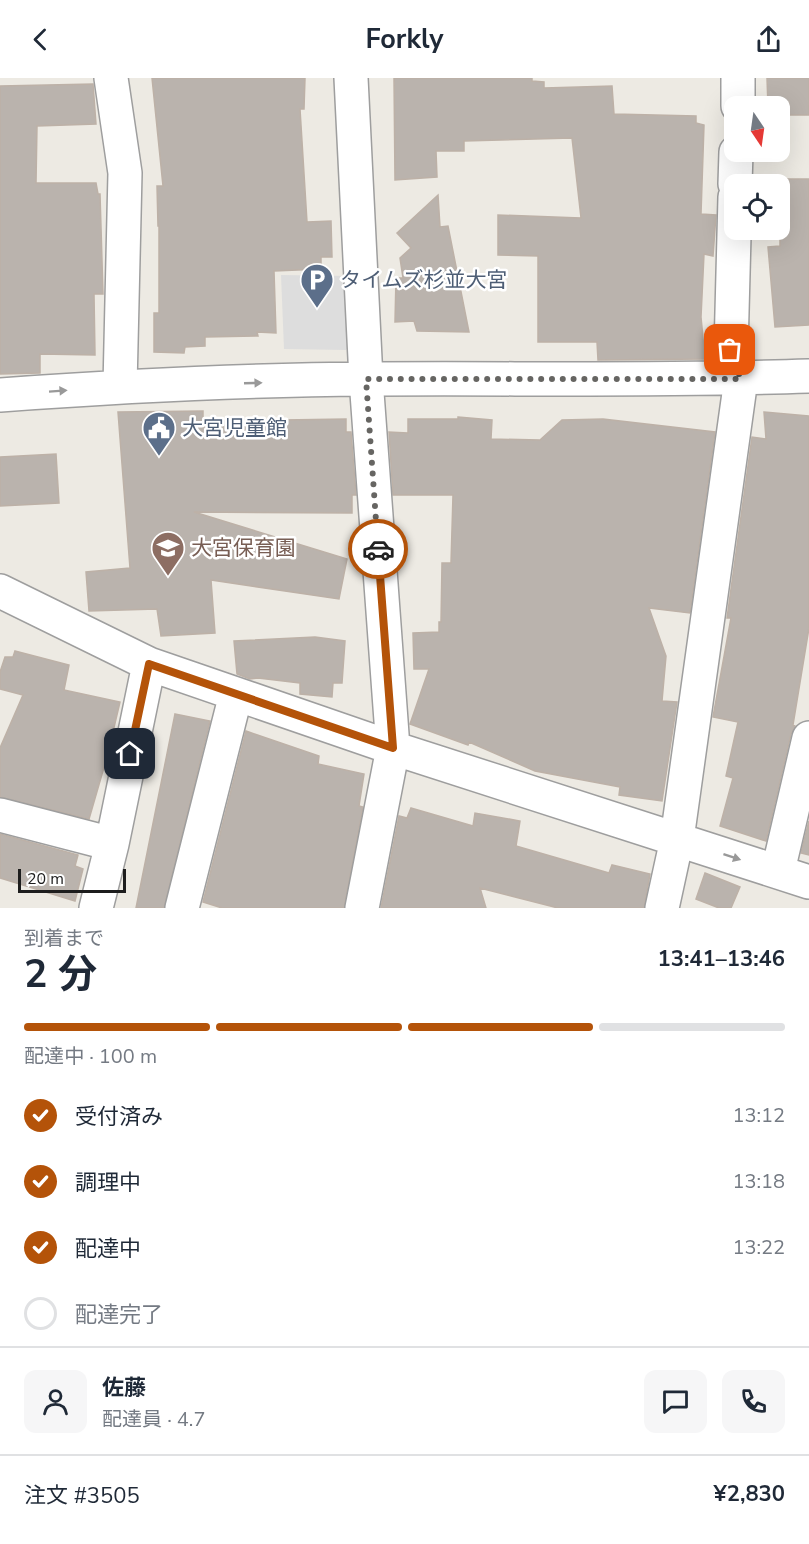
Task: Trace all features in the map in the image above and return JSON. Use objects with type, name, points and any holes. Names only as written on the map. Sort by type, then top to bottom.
[{"type":"street","points":[[111,78],[125,173],[120,386]]},
{"type":"street","points":[[351,78],[366,379],[393,748],[362,908]]},
{"type":"street","points":[[738,78],[738,96]]},
{"type":"street","points":[[662,908],[677,839],[741,379],[730,350],[734,240]]},
{"type":"street","points":[[0,395],[120,386],[366,379],[741,379],[809,376]]},
{"type":"street","points":[[0,591],[149,664],[393,748],[809,882]]},
{"type":"street","points":[[96,908],[112,844],[149,664]]},
{"type":"street","points":[[182,908],[236,694]]},
{"type":"street","points":[[778,871],[809,738]]},
{"type":"street","points":[[0,815],[112,844]]},
{"type":"shaded area","name":"タイムズ杉並大宮","points":[[281,275],[351,276],[352,341],[346,350],[284,349]]},
{"type":"building","points":[[152,78],[305,78],[304,109],[300,109],[307,222],[331,221],[332,257],[321,257],[321,269],[274,271],[276,333],[257,332],[258,336],[205,337],[205,346],[185,347],[184,353],[154,352],[154,313],[159,313],[157,186],[163,186]]},
{"type":"building","points":[[394,78],[532,78],[532,81],[544,82],[544,88],[612,86],[614,114],[696,116],[696,123],[704,125],[701,214],[716,215],[713,256],[704,254],[701,317],[705,359],[598,360],[597,342],[538,342],[538,256],[498,255],[498,215],[581,218],[572,138],[464,141],[464,151],[436,151],[437,177],[395,180]]},
{"type":"building","points":[[767,78],[809,78],[809,115],[790,115],[790,96],[768,96]]},
{"type":"building","points":[[93,84],[96,124],[37,126],[36,183],[96,183],[98,194],[100,194],[103,294],[94,294],[95,355],[40,354],[40,373],[0,374],[0,86]]},
{"type":"building","points":[[790,179],[809,179],[809,325],[775,327],[768,247],[780,246],[780,240],[790,240]]},
{"type":"building","points":[[438,195],[440,227],[448,226],[469,332],[417,331],[414,321],[395,322],[396,278],[403,278],[400,258],[411,248],[397,233]]},
{"type":"building","points":[[203,411],[203,420],[284,424],[283,420],[346,419],[346,432],[351,432],[356,495],[352,495],[352,513],[194,512],[347,559],[339,599],[211,580],[215,633],[161,636],[157,609],[89,611],[86,572],[130,568],[118,412]]},
{"type":"building","points":[[764,412],[809,416],[809,628],[793,725],[795,726],[791,734],[766,841],[720,826],[733,778],[726,776],[738,722],[713,717],[731,618],[727,618],[752,437],[766,439]]},
{"type":"building","points":[[458,417],[492,420],[491,439],[540,440],[562,420],[603,419],[715,432],[690,613],[649,608],[666,656],[662,701],[677,702],[662,801],[619,795],[620,787],[535,771],[469,742],[468,745],[410,724],[429,669],[414,669],[413,633],[439,632],[442,563],[451,563],[453,495],[393,495],[389,432],[408,433],[408,419],[458,419]]},
{"type":"building","points":[[56,454],[59,503],[0,506],[0,457]]},
{"type":"building","points":[[315,637],[345,641],[342,683],[333,683],[332,697],[300,694],[300,683],[250,679],[237,674],[234,641]]},
{"type":"building","points":[[15,651],[69,665],[64,690],[120,702],[89,819],[0,797],[0,748],[23,695],[0,689],[0,672],[5,657],[13,657]]},
{"type":"building","points":[[175,714],[210,721],[164,908],[136,908]]},
{"type":"building","points":[[246,731],[319,756],[318,764],[364,774],[359,806],[363,807],[344,908],[222,908],[203,902]]},
{"type":"building","points":[[411,808],[473,826],[475,813],[520,821],[516,846],[609,873],[612,865],[650,874],[644,908],[558,908],[480,888],[486,908],[381,908],[399,816],[407,818]]},
{"type":"building","points":[[809,821],[809,855],[801,853]]},
{"type":"building","points":[[0,834],[78,855],[75,866],[83,869],[75,901],[0,878]]},
{"type":"building","points":[[705,873],[740,887],[731,908],[719,908],[696,899]]},
{"type":"way so far","points":[[378,549],[366,379],[741,379],[730,350]]},
{"type":"place","name":"タイムズ杉並大宮","points":[[317,309]]},
{"type":"place","name":"大宮児童館","points":[[159,457]]},
{"type":"place","name":"大宮保育園","points":[[168,577]]},
{"type":"route","points":[[130,754],[149,664],[393,748],[378,549]]}]
